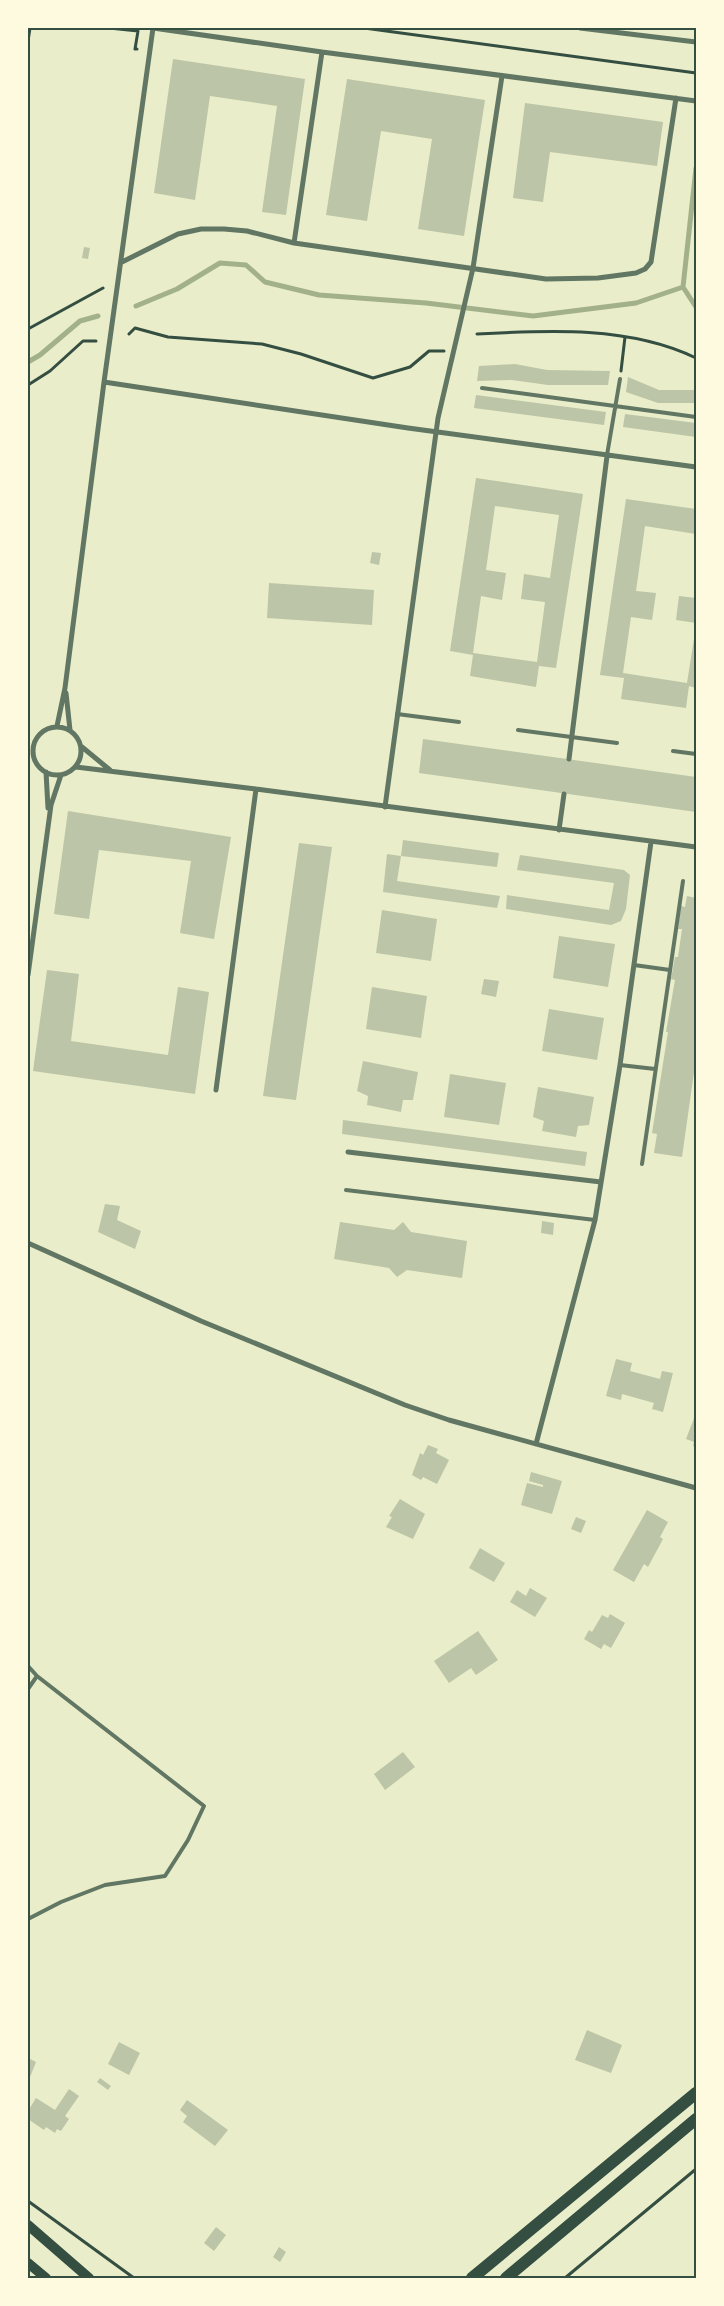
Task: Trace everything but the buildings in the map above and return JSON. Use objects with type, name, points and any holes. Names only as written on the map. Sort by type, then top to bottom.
[{"type":"highway","points":[[472,2278],[696,2093]]},
{"type":"highway","points":[[506,2278],[696,2119]]},
{"type":"main road","points":[[28,2225],[89,2278]]},
{"type":"main road","points":[[28,2263],[46,2278]]},
{"type":"street","points":[[57,726],[66,688],[104,382],[153,28],[696,101]]},
{"type":"street","points":[[580,28],[604,29],[696,42]]},
{"type":"street","points":[[294,243],[322,52]]},
{"type":"street","points":[[385,807],[436,431],[473,268],[502,76]]},
{"type":"street","points":[[122,262],[178,234],[201,229],[247,231],[294,243],[561,279],[598,278],[636,272],[645,269],[651,262],[676,98]]},
{"type":"street","points":[[104,382],[607,456],[696,467]]},
{"type":"street","points":[[569,759],[607,456]]},
{"type":"street","points":[[66,688],[70,730]]},
{"type":"street","points":[[49,816],[46,772],[35,759],[30,749],[38,735],[57,726],[70,730],[78,737],[82,747],[82,754],[76,767]]},
{"type":"street","points":[[82,747],[110,770]]},
{"type":"street","points":[[28,761],[35,759]]},
{"type":"street","points":[[46,772],[61,775],[76,767],[110,770],[696,847]]},
{"type":"street","points":[[28,975],[49,816],[61,775]]},
{"type":"street","points":[[216,1090],[256,789]]},
{"type":"street","points":[[559,830],[564,794]]},
{"type":"street","points":[[536,1444],[595,1220],[620,1065],[651,842]]},
{"type":"street","points":[[348,1152],[601,1182]]},
{"type":"street","points":[[28,1243],[201,1321],[405,1405],[536,1444],[696,1488]]},
{"type":"lane","points":[[607,456],[620,378]]},
{"type":"lane","points":[[482,388],[696,417]]},
{"type":"lane","points":[[397,714],[459,722]]},
{"type":"lane","points":[[518,730],[617,742]]},
{"type":"lane","points":[[673,750],[696,754]]},
{"type":"lane","points":[[642,1164],[683,880]]},
{"type":"lane","points":[[634,965],[670,970]]},
{"type":"lane","points":[[620,1065],[655,1069]]},
{"type":"lane","points":[[346,1190],[595,1220]]},
{"type":"lane","points":[[28,1666],[37,1676],[204,1806],[188,1840],[165,1876],[105,1885],[61,1902],[28,1919]]},
{"type":"lane","points":[[28,1689],[37,1676]]},
{"type":"path","points":[[28,41],[30,28]]},
{"type":"path","points":[[108,28],[138,32],[135,49],[137,49]]},
{"type":"path","points":[[364,28],[696,73]]},
{"type":"path","points":[[28,329],[104,288]]},
{"type":"path","points":[[129,334],[135,328],[168,337],[262,344],[301,354],[373,378],[410,367],[430,351],[444,351]]},
{"type":"path","points":[[476,334],[523,332],[614,334],[678,349],[696,358]]},
{"type":"path","points":[[620,378],[625,337]]},
{"type":"path","points":[[28,385],[50,370],[83,341],[96,342]]},
{"type":"path","points":[[564,2278],[696,2169]]},
{"type":"path","points":[[28,2201],[134,2278]]},
{"type":"waterway","points":[[696,168],[683,287],[696,307]]},
{"type":"waterway","points":[[136,306],[177,289],[220,263],[246,265],[265,282],[319,295],[426,303],[533,316],[636,303],[683,287]]},
{"type":"waterway","points":[[28,362],[40,355],[80,321],[98,316]]}]
